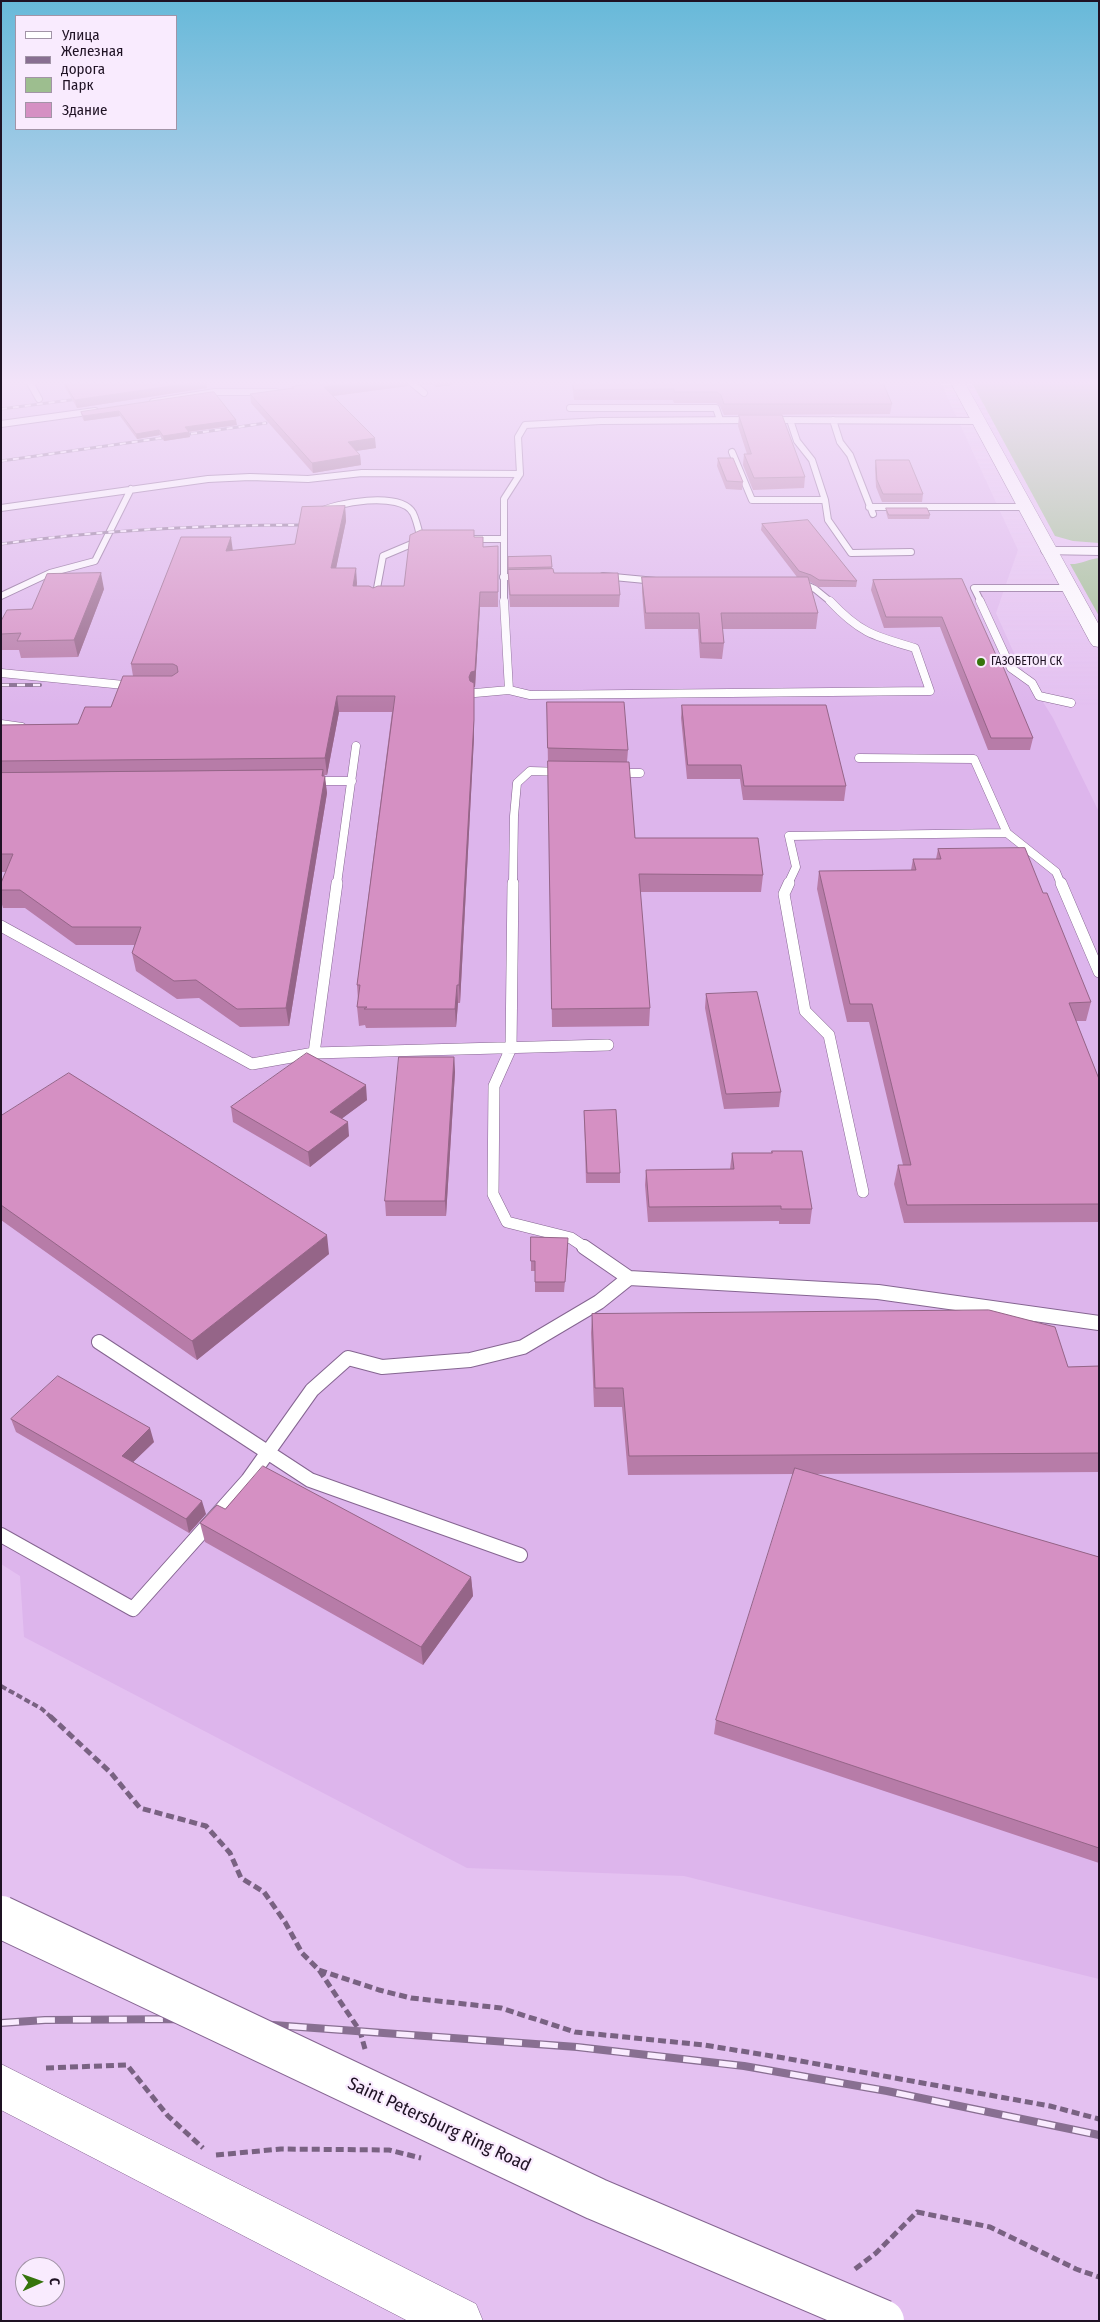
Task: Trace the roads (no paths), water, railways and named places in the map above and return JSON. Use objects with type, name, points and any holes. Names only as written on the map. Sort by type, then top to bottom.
[{"type":"main road","points":[[1016,491],[1099,642]]},
{"type":"main road","name":"Saint Petersburg Ring Road","points":[[1,1917],[596,2199],[882,2321]]},
{"type":"main road","points":[[1,2086],[459,2321]]},
{"type":"street","points":[[1048,551],[1099,551]]},
{"type":"lane","points":[[1,508],[115,491]]},
{"type":"lane","points":[[1,596],[50,573],[95,561],[111,531],[117,512],[130,491]]},
{"type":"lane","points":[[509,491],[504,499],[503,577],[509,690]]},
{"type":"lane","points":[[748,491],[752,500],[825,500]]},
{"type":"lane","points":[[822,491],[828,520],[851,553],[911,552]]},
{"type":"lane","points":[[863,491],[873,515]]},
{"type":"lane","points":[[311,516],[327,507],[348,502],[397,501],[413,512],[421,540]]},
{"type":"lane","points":[[869,507],[1024,507]]},
{"type":"lane","points":[[457,539],[503,539]]},
{"type":"lane","points":[[375,599],[383,556],[421,540],[430,540]]},
{"type":"lane","points":[[599,576],[667,581]]},
{"type":"lane","points":[[503,577],[532,577]]},
{"type":"lane","points":[[475,693],[509,690],[530,695],[930,691],[915,648],[881,638],[858,628],[817,589],[802,582],[784,579]]},
{"type":"lane","points":[[1069,588],[974,588],[1011,668],[1032,684],[1039,696],[1071,703]]},
{"type":"lane","points":[[1,673],[128,686],[147,686]]},
{"type":"lane","points":[[1,724],[28,728]]},
{"type":"lane","points":[[314,1053],[356,746]]},
{"type":"lane","points":[[859,758],[974,759],[1006,833],[1056,872],[1099,972]]},
{"type":"lane","points":[[576,772],[530,771],[517,783],[514,816],[511,1048],[494,1086],[493,1194],[507,1222],[571,1238],[629,1278],[878,1292],[1099,1323]]},
{"type":"lane","points":[[603,772],[640,773]]},
{"type":"lane","points":[[303,781],[352,781]]},
{"type":"lane","points":[[863,1192],[829,1035],[805,1011],[784,894],[796,867],[789,836],[1006,833]]},
{"type":"lane","points":[[1,926],[252,1064],[314,1053],[608,1045]]},
{"type":"lane","points":[[1,1535],[133,1609],[248,1480],[312,1390],[348,1358],[382,1367],[470,1360],[523,1347],[599,1302],[629,1278]]},
{"type":"lane","points":[[99,1342],[310,1480],[520,1555]]},
{"type":"railway","points":[[1,544],[151,529],[302,525]]},
{"type":"railway","points":[[1,685],[40,685]]},
{"type":"railway","points":[[1,2023],[45,2020],[190,2019],[577,2047],[744,2066],[887,2091],[1099,2135]]},
{"type":"place","name":"ГАЗОБЕТОН СК","points":[[981,662]]}]
